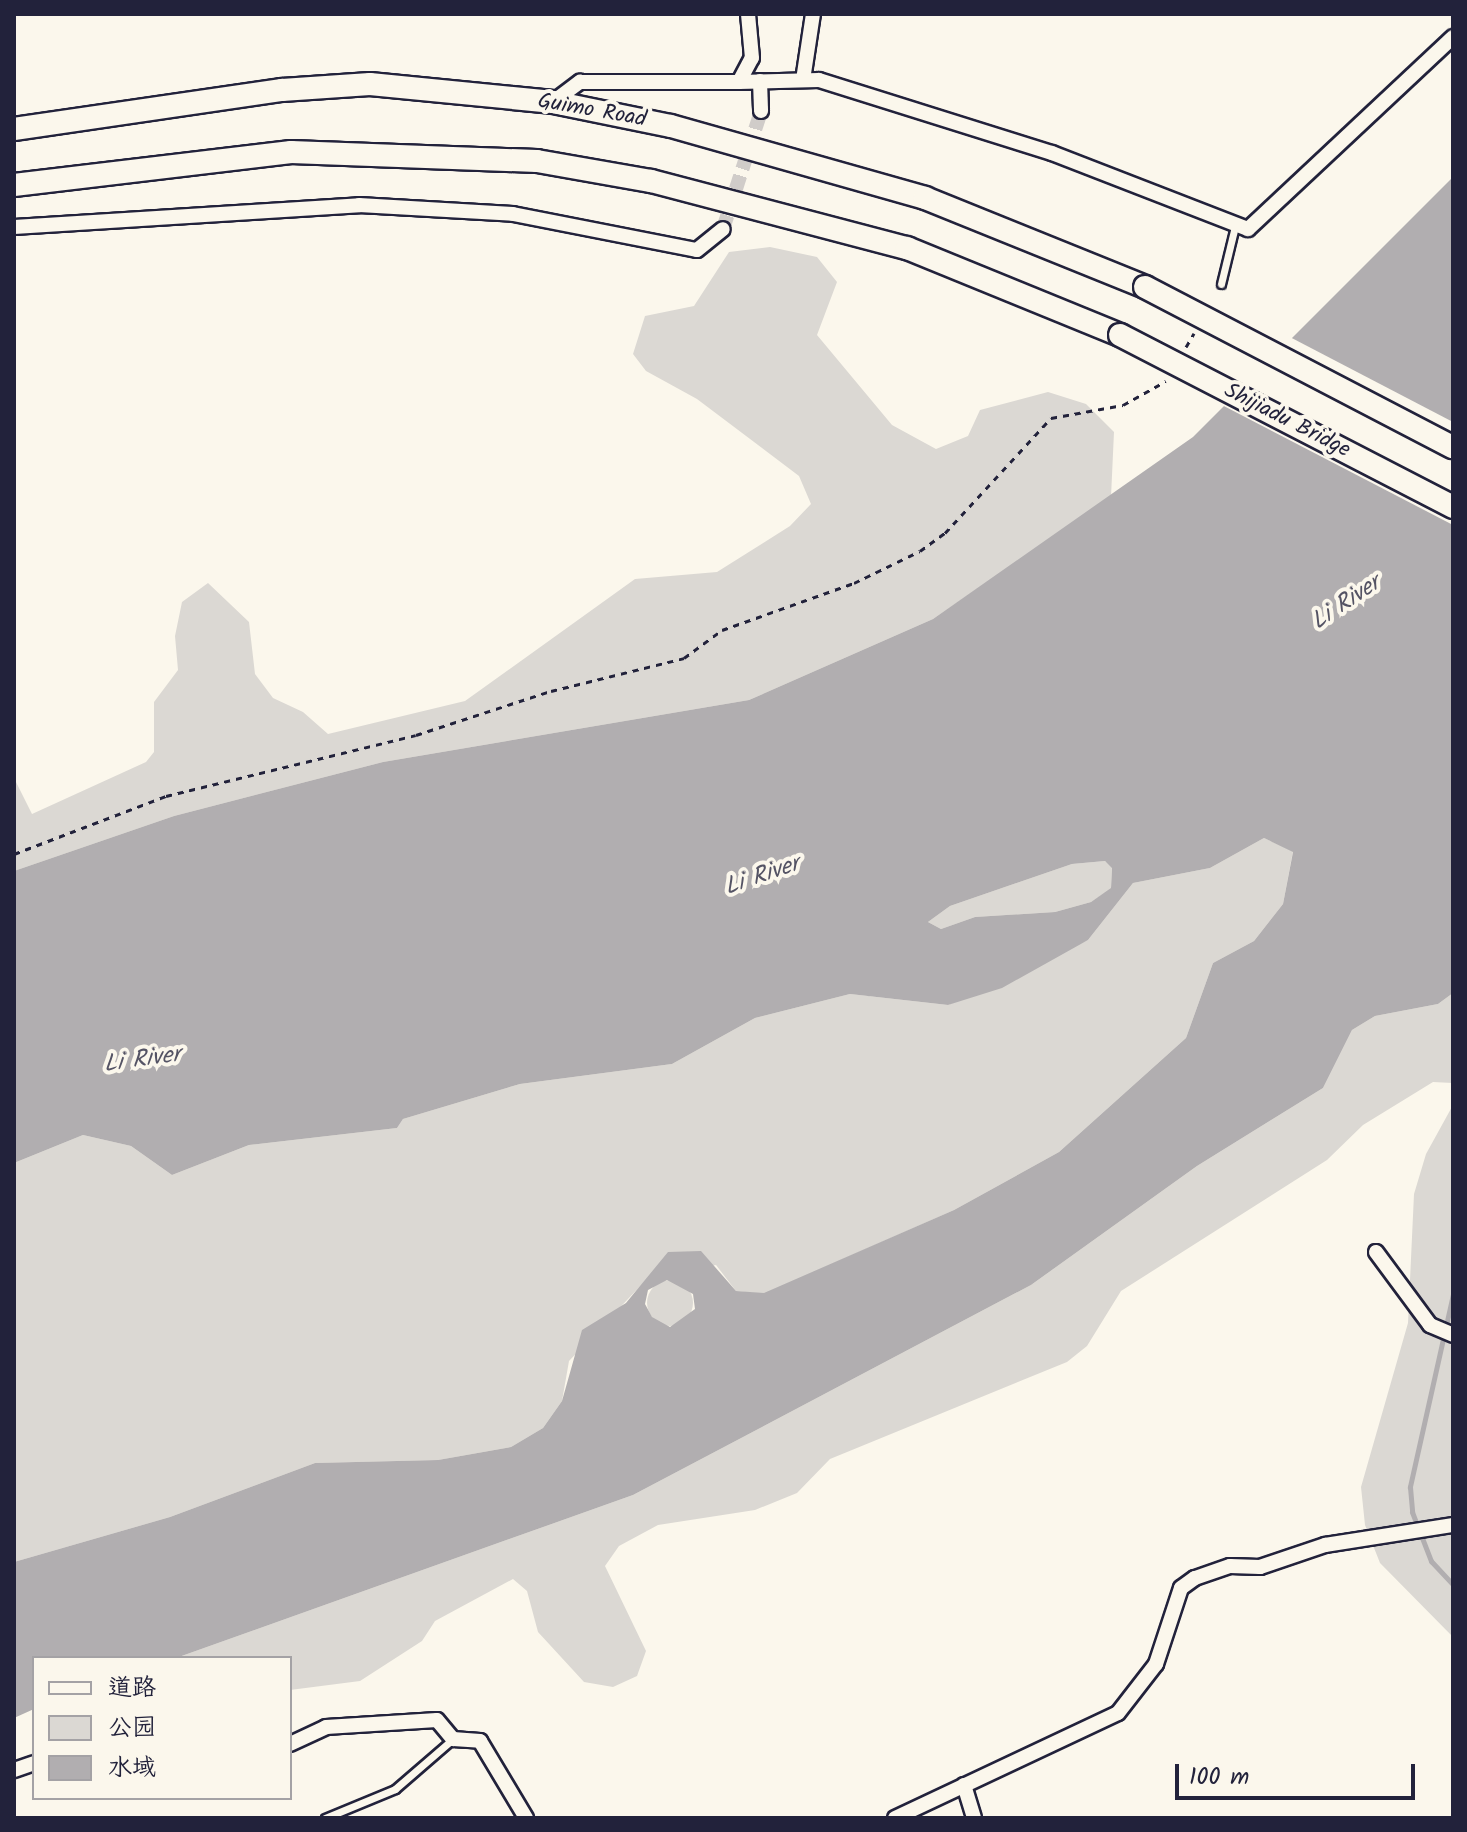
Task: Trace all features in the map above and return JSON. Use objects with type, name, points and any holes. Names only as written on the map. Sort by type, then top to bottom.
[{"type":"main road","name":"Guimo Road","points":[[14,129],[282,90],[370,84],[553,102],[671,126],[925,198],[1145,287],[1453,447]]},
{"type":"main road","name":"Shijiadu Bridge","points":[[14,185],[291,152],[537,161],[651,181],[907,248],[1120,335],[1453,507]]},
{"type":"street","points":[[739,82],[752,58],[748,14]]},
{"type":"street","points":[[803,80],[813,14]]},
{"type":"street","points":[[553,102],[580,82],[803,80],[1052,153],[1248,229],[1453,37]]},
{"type":"street","points":[[760,81],[761,111]]},
{"type":"street","points":[[14,227],[359,205],[513,214],[697,250],[723,229]]},
{"type":"street","points":[[1376,1252],[1430,1325],[1453,1335]]},
{"type":"street","points":[[895,1818],[1118,1713],[1156,1664],[1181,1588],[1195,1578],[1397,1531],[1453,1525]]},
{"type":"street","points":[[292,1743],[326,1727],[428,1717],[453,1739],[480,1741],[526,1818]]},
{"type":"street","points":[[964,1785],[974,1818]]},
{"type":"lane","points":[[1221,284],[1235,226]]},
{"type":"lane","points":[[325,1818],[395,1789],[453,1739]]},
{"type":"path","points":[[1182,354],[1198,326]]},
{"type":"path","points":[[14,854],[166,796],[416,735],[551,691],[684,658],[722,630],[854,583],[920,551],[945,533],[1051,418],[1123,405],[1166,381],[1174,368]]},
{"type":"green space","points":[[770,247],[817,257],[837,282],[817,335],[892,425],[936,449],[968,436],[980,410],[1048,392],[1086,404],[1114,432],[1111,497],[933,619],[749,700],[383,762],[174,816],[14,871],[14,778],[32,814],[146,762],[154,752],[154,702],[178,670],[175,636],[182,602],[208,583],[249,622],[255,674],[273,698],[303,712],[328,734],[465,701],[635,579],[717,572],[790,526],[811,504],[799,476],[697,399],[646,371],[633,354],[645,316],[694,306],[729,252]]},
{"type":"green space","points":[[1264,838],[1293,851],[1283,904],[1254,941],[1213,963],[1186,1038],[1059,1152],[954,1210],[764,1294],[736,1291],[716,1265],[647,1279],[569,1361],[562,1401],[543,1428],[511,1447],[438,1460],[315,1463],[170,1517],[14,1562],[14,1163],[83,1135],[131,1146],[172,1175],[249,1145],[397,1128],[403,1119],[520,1084],[672,1064],[755,1018],[850,994],[948,1005],[1088,940],[1133,883],[1210,868]]},
{"type":"green space","points":[[1105,861],[1112,867],[1111,889],[1091,902],[1055,912],[975,917],[941,929],[928,922],[950,906],[1072,864]]},
{"type":"green space","points":[[1453,993],[1453,1083],[1433,1082],[1363,1125],[1327,1160],[1121,1291],[1087,1346],[1067,1362],[830,1459],[797,1493],[755,1510],[658,1525],[619,1546],[605,1566],[646,1651],[637,1676],[613,1687],[584,1682],[538,1632],[527,1591],[513,1579],[435,1621],[422,1641],[360,1681],[292,1690],[292,1656],[182,1656],[633,1495],[1031,1285],[1197,1166],[1323,1088],[1352,1030],[1375,1016],[1438,1004]]},
{"type":"green space","points":[[1453,1105],[1453,1637],[1380,1563],[1365,1525],[1361,1487],[1408,1323],[1414,1194],[1426,1154]]},
{"type":"green space","points":[[670,1280],[686,1287],[693,1303],[686,1319],[670,1326],[654,1319],[647,1303],[654,1287]]},
{"type":"water","name":"Li River","points":[[1453,177],[1453,993],[1438,1004],[1375,1016],[1352,1030],[1323,1088],[1197,1166],[1031,1285],[633,1495],[182,1656],[32,1656],[32,1710],[14,1718],[14,1562],[170,1517],[315,1463],[438,1460],[511,1447],[543,1428],[562,1401],[582,1330],[626,1303],[668,1252],[701,1251],[736,1291],[764,1293],[954,1210],[1059,1152],[1186,1038],[1213,963],[1254,941],[1283,904],[1293,852],[1264,838],[1210,868],[1133,883],[1088,940],[1002,988],[948,1005],[850,994],[755,1018],[672,1064],[520,1084],[403,1119],[397,1128],[249,1145],[172,1175],[131,1146],[83,1135],[14,1163],[14,871],[174,816],[383,762],[749,700],[933,619],[1193,437]],"holes":[[[1105,861],[1112,868],[1111,888],[1091,902],[1055,912],[975,917],[941,929],[928,922],[950,906],[1072,864]],[[667,1280],[693,1294],[695,1309],[670,1327],[652,1317],[645,1304],[648,1290]]]},
{"type":"pier","points":[[1286,335],[1453,422],[1453,525],[1220,404]]},
{"type":"waterway","points":[[1453,1294],[1410,1487],[1412,1512],[1431,1561],[1453,1585]]},
{"type":"tunnel","points":[[723,229],[761,111]]}]
